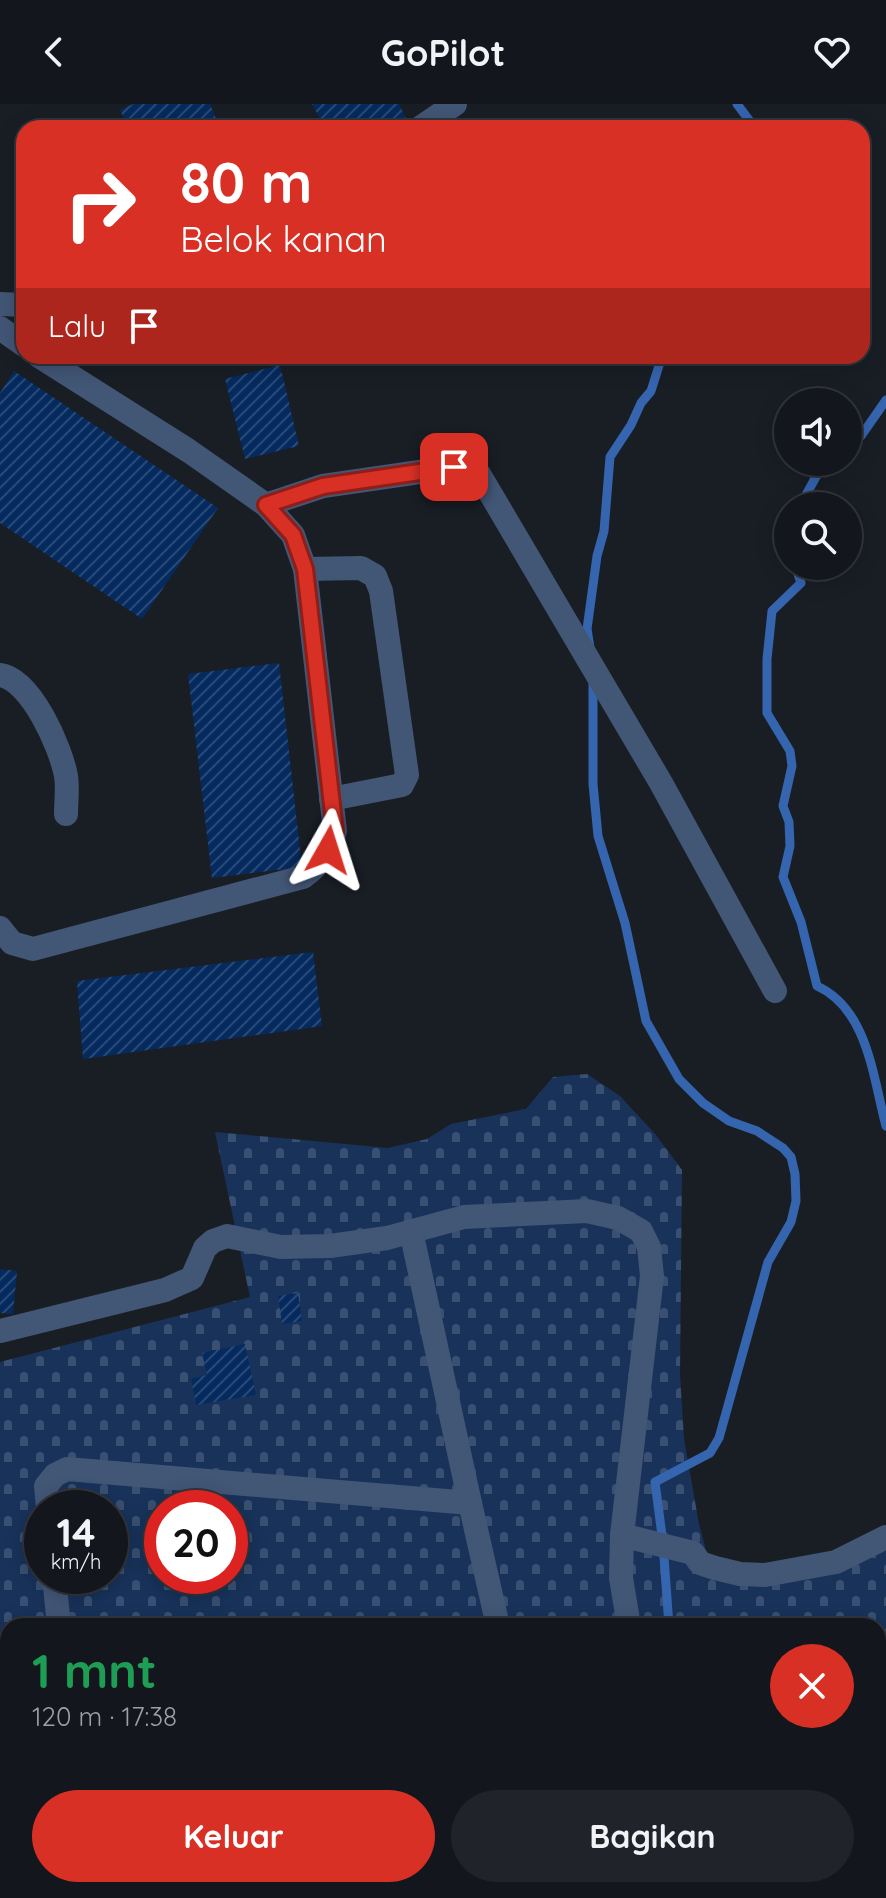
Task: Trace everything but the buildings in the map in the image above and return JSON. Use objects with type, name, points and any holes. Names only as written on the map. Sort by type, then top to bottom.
[{"type":"lane","points":[[432,120],[455,104]]},
{"type":"lane","points":[[0,928],[12,943],[33,949],[303,877],[319,866],[335,831],[305,569],[293,535],[266,505],[189,451],[52,364]]},
{"type":"lane","points":[[266,505],[323,486],[454,467],[479,474],[661,783],[775,991]]},
{"type":"lane","points":[[305,569],[361,568],[375,576],[381,591],[407,775],[402,785],[331,799]]},
{"type":"lane","points":[[0,675],[9,676],[26,691],[60,754],[66,779],[66,814]]},
{"type":"lane","points":[[0,1331],[165,1290],[192,1278],[205,1248],[227,1236],[281,1247],[305,1246],[387,1238],[464,1217],[587,1211],[618,1218],[641,1231],[649,1247],[652,1276],[632,1537],[621,1578],[628,1618]]},
{"type":"lane","points":[[411,1231],[496,1618]]},
{"type":"lane","points":[[46,1490],[55,1475],[67,1469],[470,1503]]},
{"type":"lane","points":[[632,1537],[693,1553],[700,1563],[715,1568],[740,1574],[765,1575],[836,1562],[886,1537]]},
{"type":"lane","points":[[56,1594],[58,1618]]},
{"type":"green space","points":[[587,1074],[620,1096],[656,1135],[682,1170],[680,1375],[684,1439],[708,1558],[775,1571],[886,1532],[886,1618],[0,1618],[0,1362],[250,1297],[215,1132],[388,1148],[427,1139],[451,1124],[526,1109],[553,1077]]},
{"type":"waterway","points":[[737,104],[749,120]]},
{"type":"waterway","points":[[590,648],[587,629],[597,556],[604,531],[610,457],[651,391],[659,364]]},
{"type":"waterway","points":[[862,435],[886,400]]},
{"type":"waterway","points":[[808,492],[816,476]]},
{"type":"waterway","points":[[800,580],[801,583],[772,611],[767,659],[767,713],[790,751],[792,766],[783,806],[789,822],[790,846],[783,877],[801,922],[817,986],[834,997],[847,1011],[866,1047],[886,1126]]},
{"type":"waterway","points":[[593,683],[593,784],[598,836],[625,923],[646,1021],[679,1079],[703,1103],[729,1121],[757,1131],[783,1148],[791,1157],[795,1174],[796,1201],[791,1222],[768,1262],[719,1438],[710,1453],[655,1482],[668,1618]]},
{"type":"route","points":[[328,850],[335,831],[305,569],[293,535],[266,505],[323,486],[454,467]]}]
